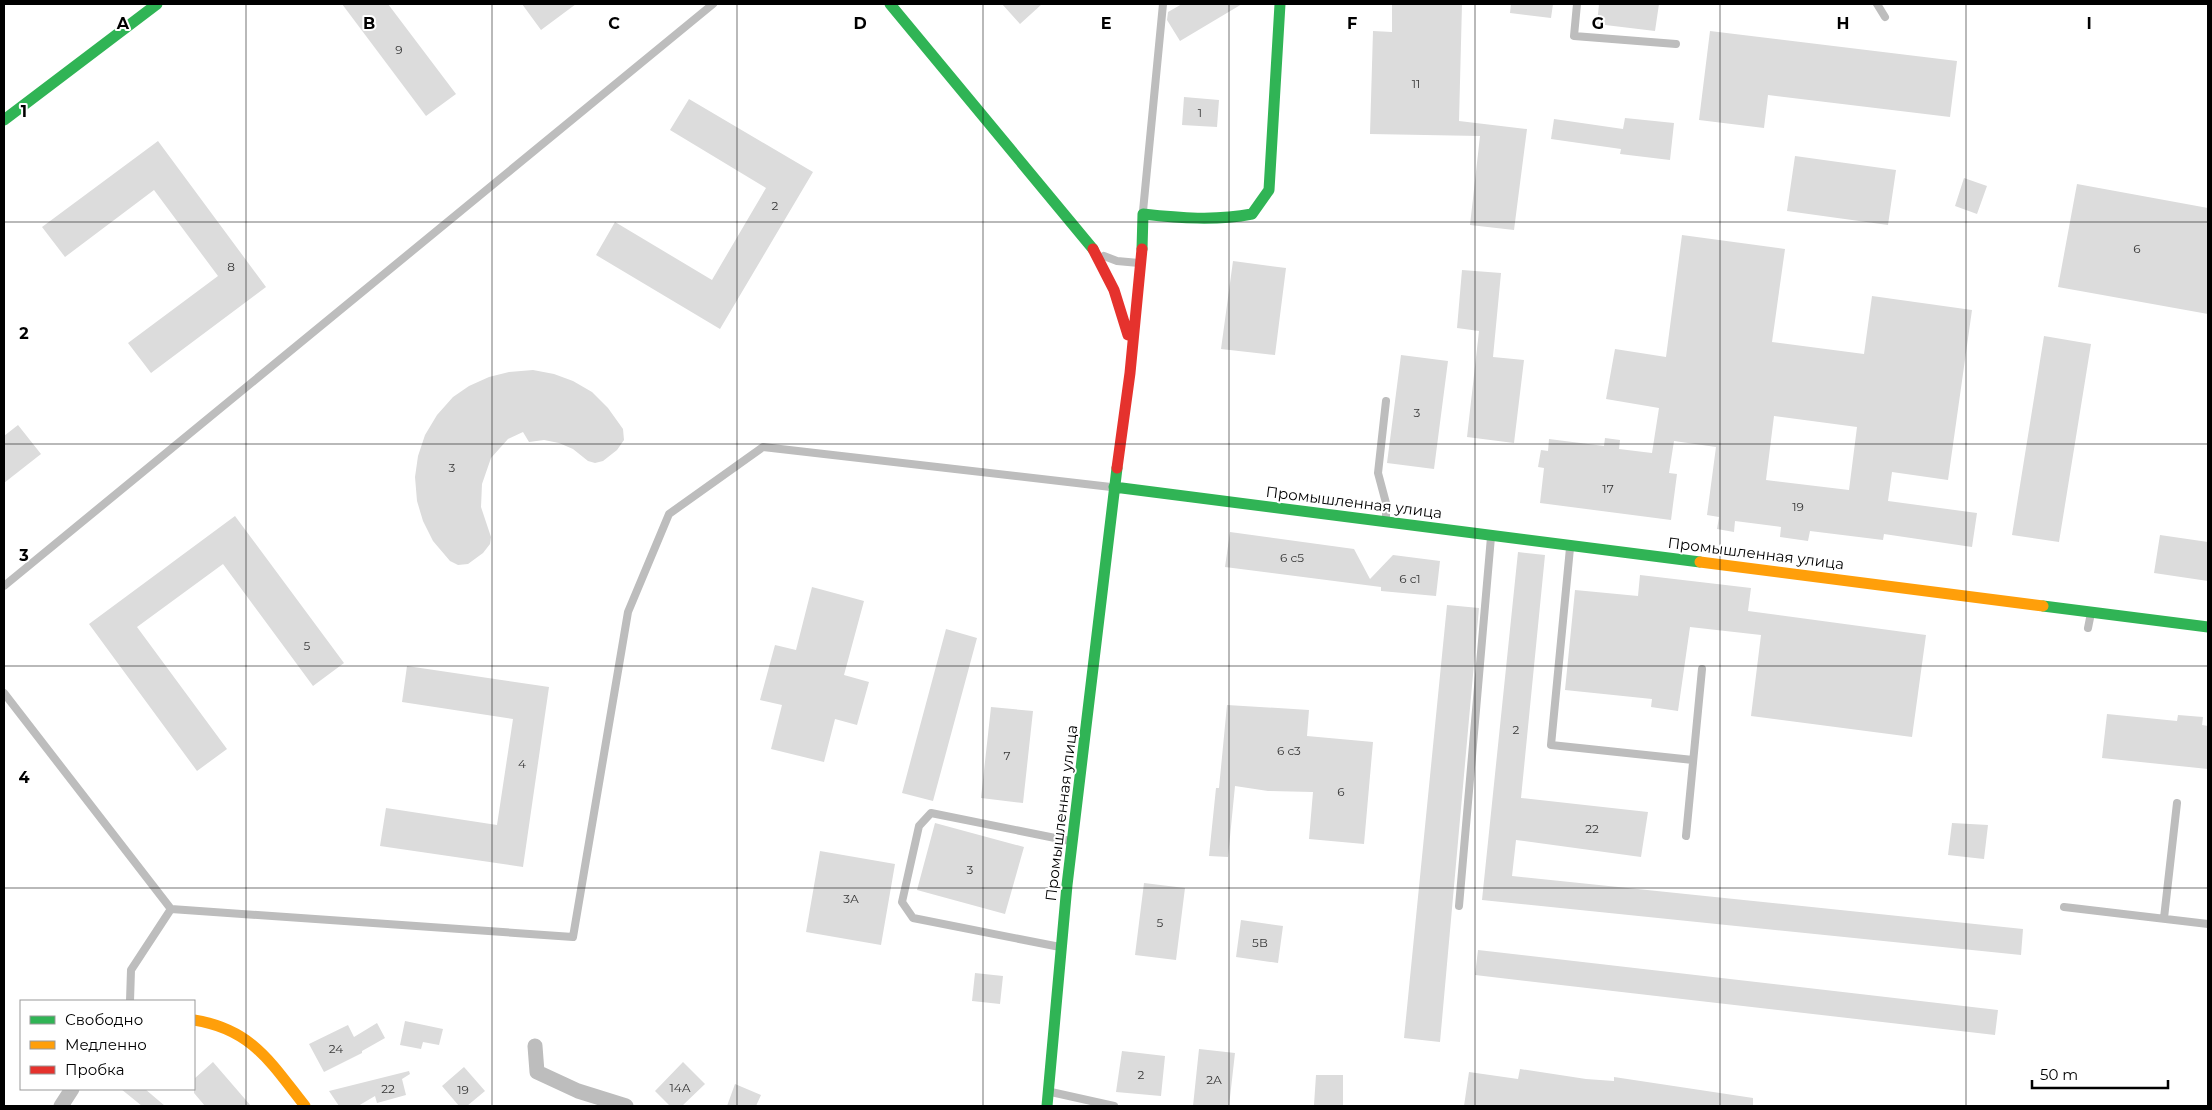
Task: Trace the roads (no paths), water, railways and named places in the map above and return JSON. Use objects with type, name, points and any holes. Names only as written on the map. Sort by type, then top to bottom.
[{"type":"main road","points":[[4,120],[157,4]]},
{"type":"main road","points":[[890,4],[1092,247],[1111,277],[1120,303],[1128,335],[1130,373]]},
{"type":"main road","points":[[1114,488],[1130,373],[1141,264],[1143,214],[1189,219],[1232,219],[1252,214],[1269,190],[1280,4]]},
{"type":"main road","name":"Промышленная улица","points":[[1047,1106],[1072,841],[1114,488],[1386,521],[2208,627]]},
{"type":"main road","points":[[195,1020],[210,1022],[240,1034],[274,1068],[305,1106]]},
{"type":"street","points":[[535,1046],[537,1072],[578,1091],[626,1106]]},
{"type":"street","points":[[61,1106],[71,1090]]},
{"type":"lane","points":[[4,586],[712,4]]},
{"type":"lane","points":[[1143,214],[1163,4]]},
{"type":"lane","points":[[1577,4],[1574,36],[1676,44]]},
{"type":"lane","points":[[1877,4],[1885,16]]},
{"type":"lane","points":[[1092,247],[1108,258],[1141,264]]},
{"type":"lane","points":[[1386,401],[1378,473],[1386,503],[1386,521]]},
{"type":"lane","points":[[4,693],[171,909],[573,937],[628,612],[669,514],[763,447],[1114,488]]},
{"type":"lane","points":[[1459,906],[1492,535]]},
{"type":"lane","points":[[1571,545],[1551,745],[1693,760]]},
{"type":"lane","points":[[2088,628],[2091,611]]},
{"type":"lane","points":[[1686,836],[1702,670]]},
{"type":"lane","points":[[2164,918],[2176,803]]},
{"type":"lane","points":[[1061,947],[913,918],[902,902],[919,826],[931,813],[1072,841]]},
{"type":"lane","points":[[2064,907],[2208,924]]},
{"type":"lane","points":[[130,1000],[131,970],[171,909]]},
{"type":"lane","points":[[1049,1091],[1114,1106]]}]
